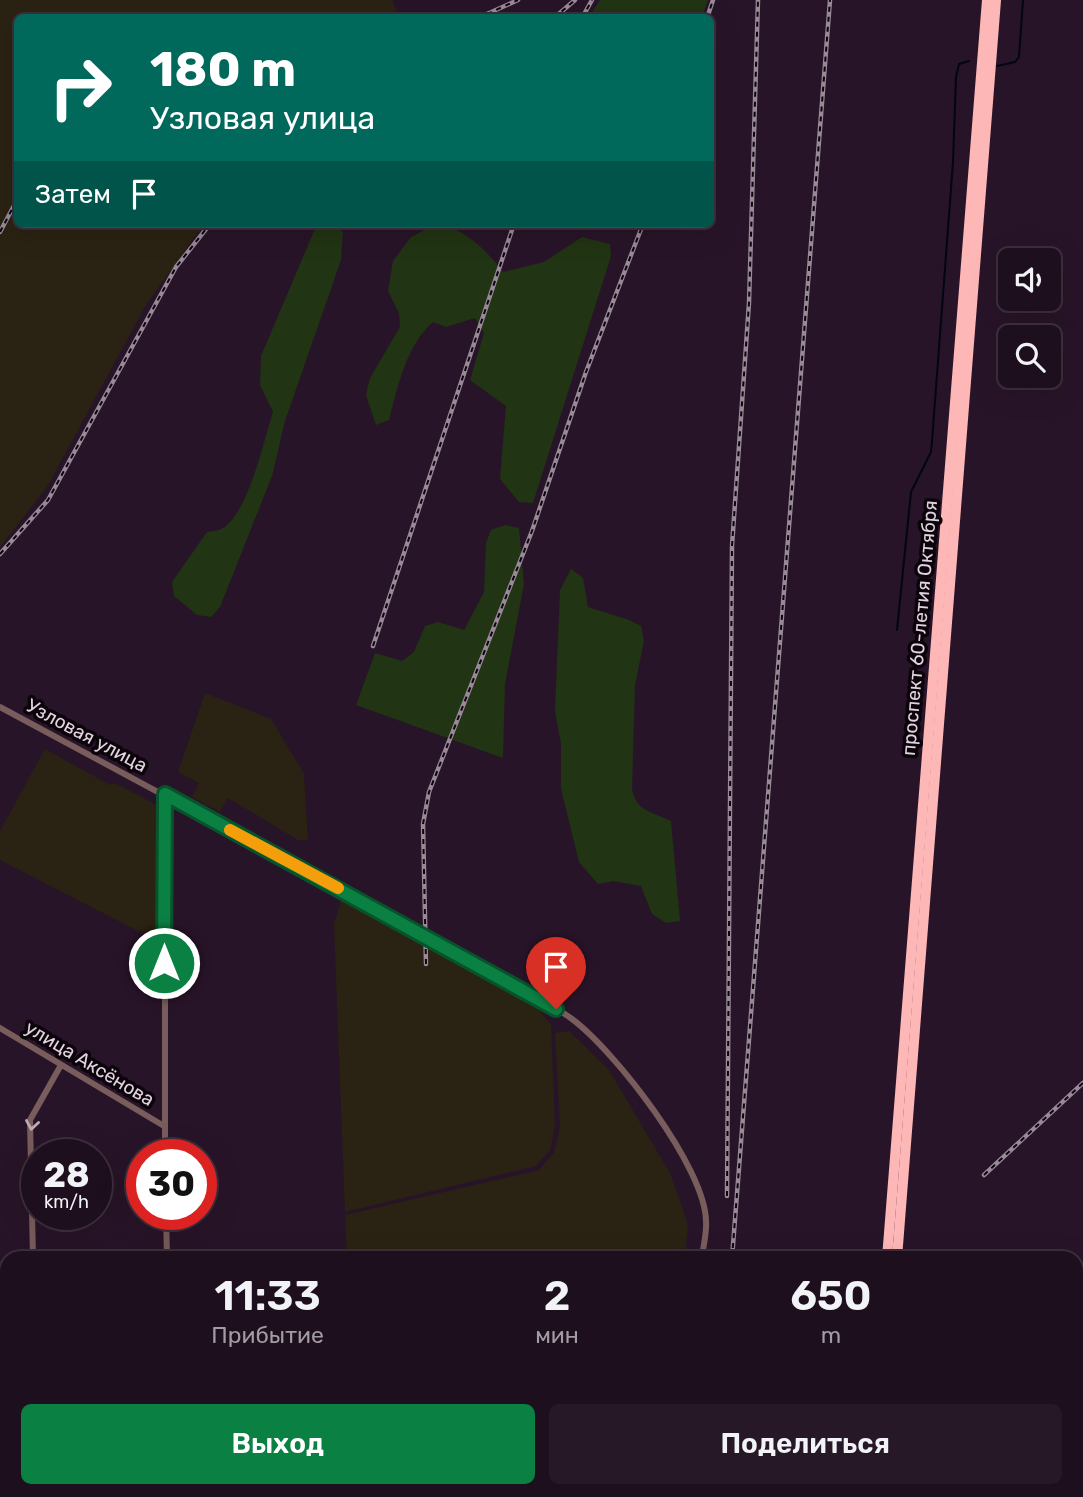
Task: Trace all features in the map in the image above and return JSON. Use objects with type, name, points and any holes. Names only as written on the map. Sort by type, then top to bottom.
[{"type":"highway","name":"проспект 60-летия Октября","points":[[888,1251],[987,0]]},
{"type":"highway","name":"проспект 60-летия Октября","points":[[898,1251],[996,0]]},
{"type":"street","name":"Узловая улица","points":[[0,707],[522,988],[574,1020],[632,1081],[663,1120],[691,1171],[706,1219],[703,1251]]},
{"type":"street","points":[[164,1139],[165,794]]},
{"type":"street","name":"улица Аксёнова","points":[[0,1028],[164,1126]]},
{"type":"street","points":[[33,1251],[30,1120],[61,1065]]},
{"type":"street","points":[[166,1230],[167,1251]]},
{"type":"shaded area","points":[[0,0],[392,0],[398,14],[14,14],[14,228],[201,228],[146,305],[47,487],[0,547]]},
{"type":"shaded area","points":[[205,693],[271,719],[304,774],[308,841],[298,840],[228,798],[220,812],[192,797],[199,783],[178,772]]},
{"type":"shaded area","points":[[45,749],[110,785],[115,783],[159,806],[158,936],[138,931],[0,860],[0,831]]},
{"type":"shaded area","points":[[341,901],[504,982],[533,1002],[551,1025],[555,1126],[550,1150],[536,1166],[345,1212],[334,924]]},
{"type":"shaded area","points":[[569,1031],[609,1070],[670,1173],[688,1224],[686,1251],[347,1251],[345,1215],[539,1170],[554,1152],[560,1127],[555,1033]]},
{"type":"green space","points":[[600,0],[708,0],[703,14],[591,14]]},
{"type":"green space","points":[[315,228],[336,228],[343,232],[341,260],[285,421],[272,476],[220,607],[211,617],[197,615],[174,596],[172,582],[207,532],[221,529],[232,520],[247,492],[273,412],[260,385],[261,356]]},
{"type":"green space","points":[[429,228],[450,228],[475,242],[503,272],[544,262],[582,237],[610,244],[611,256],[533,503],[519,502],[500,479],[506,406],[470,380],[484,333],[475,318],[446,327],[433,322],[416,343],[404,367],[389,420],[376,425],[366,395],[370,378],[400,327],[399,313],[388,291],[393,261],[411,237]]},
{"type":"green space","points":[[505,525],[519,528],[524,584],[505,684],[503,758],[356,705],[375,653],[402,661],[414,652],[425,626],[438,622],[464,630],[484,592],[486,543],[491,530]]},
{"type":"green space","points":[[571,569],[583,578],[588,607],[641,626],[644,641],[635,685],[632,789],[634,797],[642,807],[671,821],[680,921],[666,923],[652,914],[641,886],[613,881],[598,884],[579,862],[561,789],[561,744],[555,711],[560,590]]},
{"type":"waterway","points":[[997,66],[1015,62],[1019,57],[1023,0]]},
{"type":"waterway","points":[[897,630],[911,492],[931,452],[953,162],[956,77],[959,64],[969,61]]},
{"type":"railway","points":[[487,14],[518,0]]},
{"type":"railway","points":[[559,14],[575,0]]},
{"type":"railway","points":[[584,14],[592,0]]},
{"type":"railway","points":[[708,14],[713,0]]},
{"type":"railway","points":[[727,1196],[732,546],[749,303],[758,0]]},
{"type":"railway","points":[[733,1251],[830,0]]},
{"type":"railway","points":[[0,232],[14,206]]},
{"type":"railway","points":[[0,554],[48,500],[176,267],[207,228]]},
{"type":"railway","points":[[373,646],[513,228]]},
{"type":"railway","points":[[426,964],[423,824],[429,792],[532,531],[586,372],[641,228]]},
{"type":"railway","points":[[984,1175],[1083,1083]]},
{"type":"slow traffic","points":[[230,830],[338,888]]},
{"type":"route","points":[[164,963],[165,794],[556,1009]]}]
